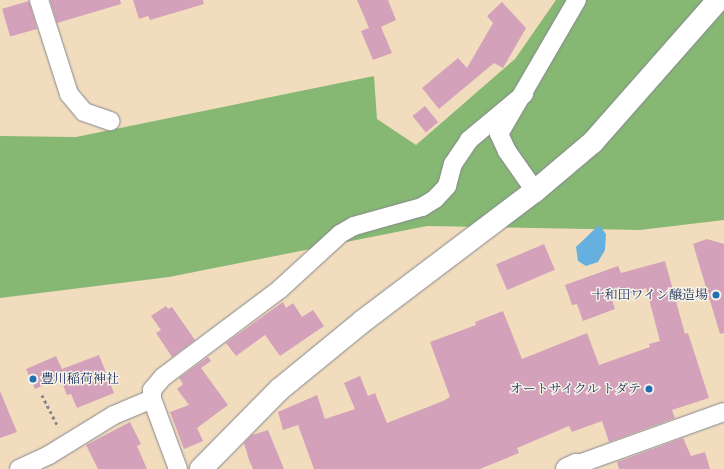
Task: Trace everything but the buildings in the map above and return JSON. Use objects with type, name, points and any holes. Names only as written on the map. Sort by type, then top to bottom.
[{"type":"street","points":[[39,0],[70,94],[84,112],[110,121]]},
{"type":"street","points":[[535,192],[507,151],[499,134],[524,94],[577,0]]},
{"type":"street","points":[[201,469],[280,389],[369,316],[535,192],[593,142],[718,0]]},
{"type":"street","points":[[178,469],[152,399],[152,390],[163,377],[280,289],[340,234],[354,226],[422,207],[435,200],[447,186],[453,164],[469,140],[524,94]]},
{"type":"street","points":[[19,469],[66,444],[114,415],[152,399]]},
{"type":"street","points":[[574,468],[724,412]]},
{"type":"path","points":[[42,395],[66,444]]},
{"type":"green space","points":[[556,0],[724,0],[724,220],[640,230],[427,226],[169,277],[0,298],[0,136],[76,137],[374,76],[377,119],[416,145],[515,59]]},
{"type":"water","points":[[599,225],[606,234],[605,250],[598,262],[586,266],[578,261],[576,247]]},
{"type":"place","name":"十和田ワイン醸造場","points":[[716,295]]},
{"type":"place","name":"豊川稲荷神社","points":[[33,379]]},
{"type":"place","name":"オートサイクル トダテ","points":[[649,389]]}]
